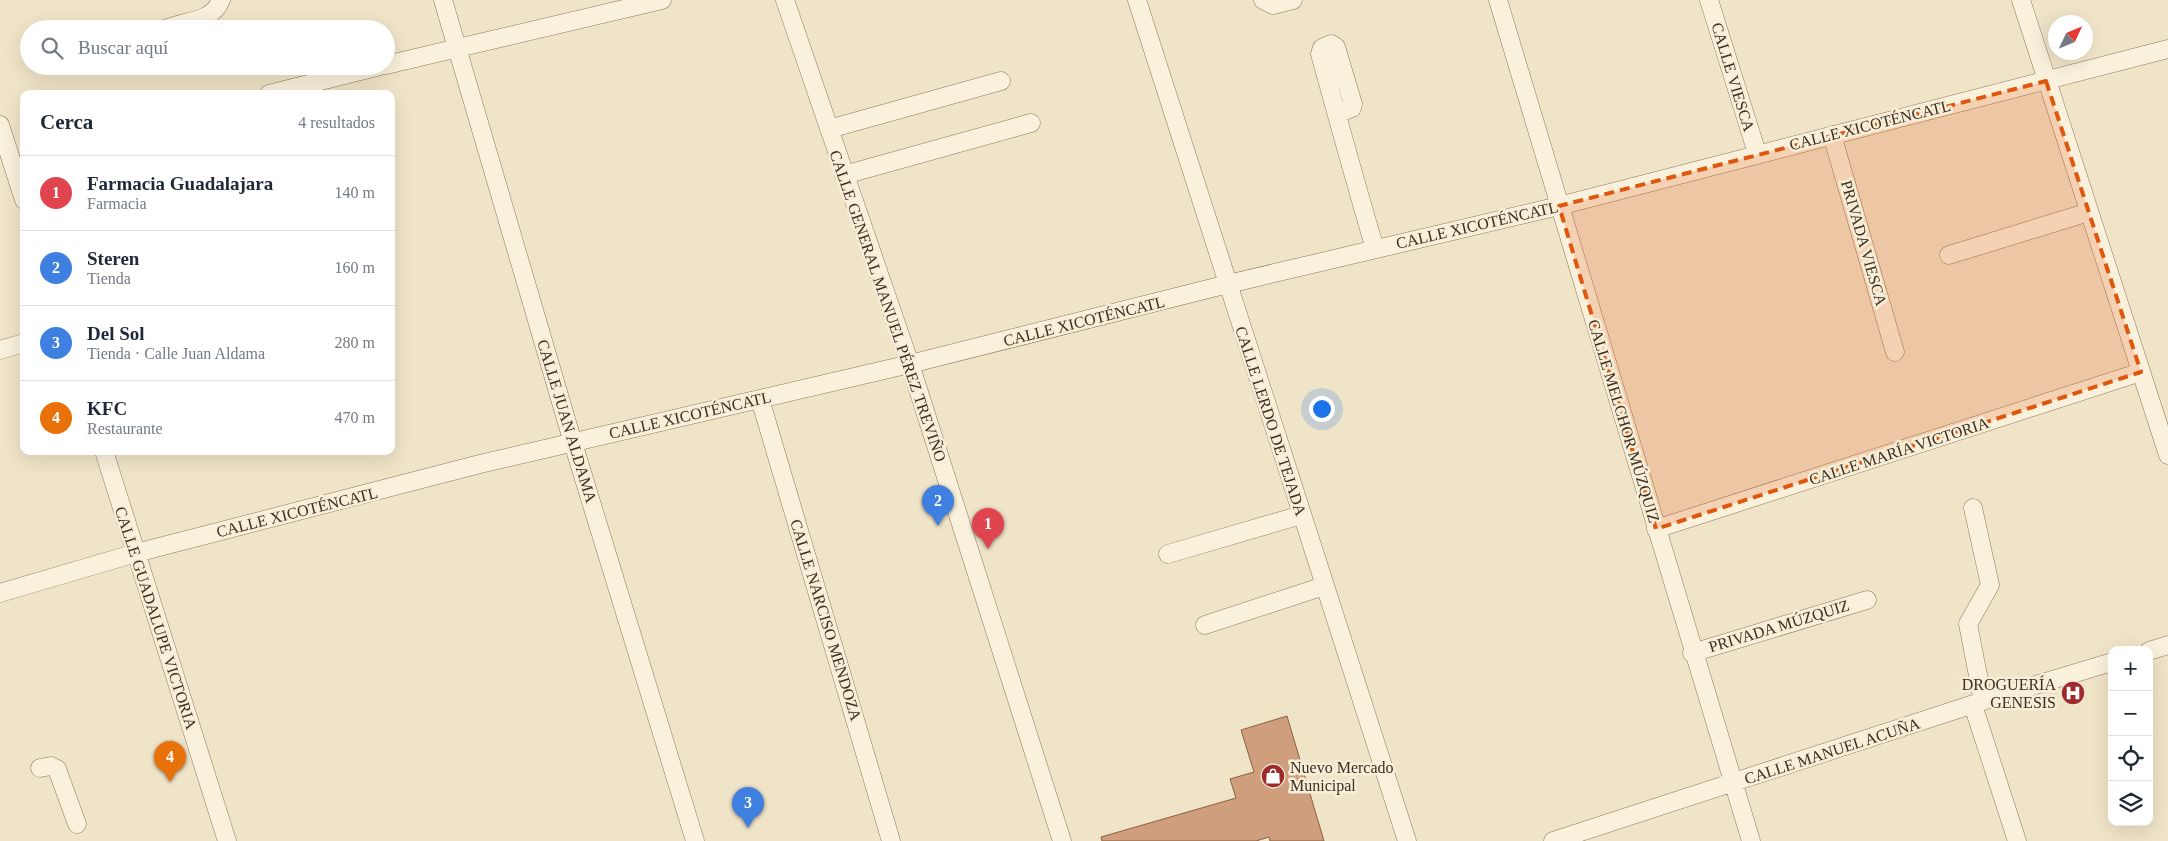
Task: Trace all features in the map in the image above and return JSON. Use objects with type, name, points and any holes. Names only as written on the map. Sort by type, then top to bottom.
[{"type":"street","points":[[196,20],[206,17],[218,8],[221,0]]},
{"type":"street","name":"CALLE JUAN ALDAMA","points":[[443,0],[573,443],[695,841]]},
{"type":"street","points":[[395,63],[662,0]]},
{"type":"street","name":"CALLE GENERAL MANUEL PÉREZ TREVIÑO","points":[[785,0],[910,364],[1062,841]]},
{"type":"street","name":"CALLE LERDO DE TEJADA","points":[[1137,0],[1406,841]]},
{"type":"street","points":[[1263,0],[1273,5],[1293,0]]},
{"type":"street","name":"CALLE MELCHOR MÚZQUIZ","points":[[1498,0],[1692,653],[1751,841]]},
{"type":"street","name":"CALLE VIESCA","points":[[1709,0],[1757,154]]},
{"type":"street","points":[[2021,0],[2168,455]]},
{"type":"street","name":"CALLE XICOTÉNCATL","points":[[0,593],[136,553],[480,464],[910,364],[1228,284],[1560,206],[2168,49]]},
{"type":"street","points":[[285,90],[344,75]]},
{"type":"street","points":[[829,129],[1001,81]]},
{"type":"street","points":[[1337,114],[1375,249]]},
{"type":"street","points":[[844,175],[1031,123]]},
{"type":"street","points":[[0,124],[20,187]]},
{"type":"street","name":"PRIVADA VIESCA","points":[[1832,135],[1895,352]]},
{"type":"street","points":[[1949,255],[2088,212]]},
{"type":"street","points":[[0,350],[20,343]]},
{"type":"street","name":"CALLE MARÍA VICTORIA","points":[[1656,529],[2141,372]]},
{"type":"street","name":"CALLE NARCISO MENDOZA","points":[[760,399],[891,841]]},
{"type":"street","name":"CALLE GUADALUPE VICTORIA","points":[[105,455],[227,841]]},
{"type":"street","points":[[1973,508],[1990,578],[1988,591],[1968,624],[1978,703],[2018,841]]},
{"type":"street","points":[[1168,554],[1301,515]]},
{"type":"street","points":[[1205,625],[1324,586]]},
{"type":"street","name":"PRIVADA MÚZQUIZ","points":[[1692,653],[1867,600]]},
{"type":"street","points":[[2153,650],[2168,646]]},
{"type":"street","name":"CALLE MANUEL ACUÑA","points":[[1553,841],[1978,703],[2108,663]]},
{"type":"street","points":[[40,768],[51,766],[57,769],[77,824]]},
{"type":"highlighted area","points":[[2046,81],[2141,372],[1656,529],[1559,206]]},
{"type":"building","name":"Nuevo Mercado Municipal","points":[[1287,716],[1324,841],[1270,841],[1269,837],[1256,841],[1102,841],[1101,837],[1236,798],[1230,779],[1254,772],[1241,730]]},
{"type":"place","name":"Steren","points":[[938,526]]},
{"type":"place","name":"Farmacia Guadalajara","points":[[988,549]]},
{"type":"place","name":"DROGUERÍA GENESIS","points":[[2073,693]]},
{"type":"place","name":"Nuevo Mercado Municipal","points":[[1273,776]]},
{"type":"place","name":"KFC","points":[[170,782]]},
{"type":"place","name":"Del Sol","points":[[748,828]]}]
